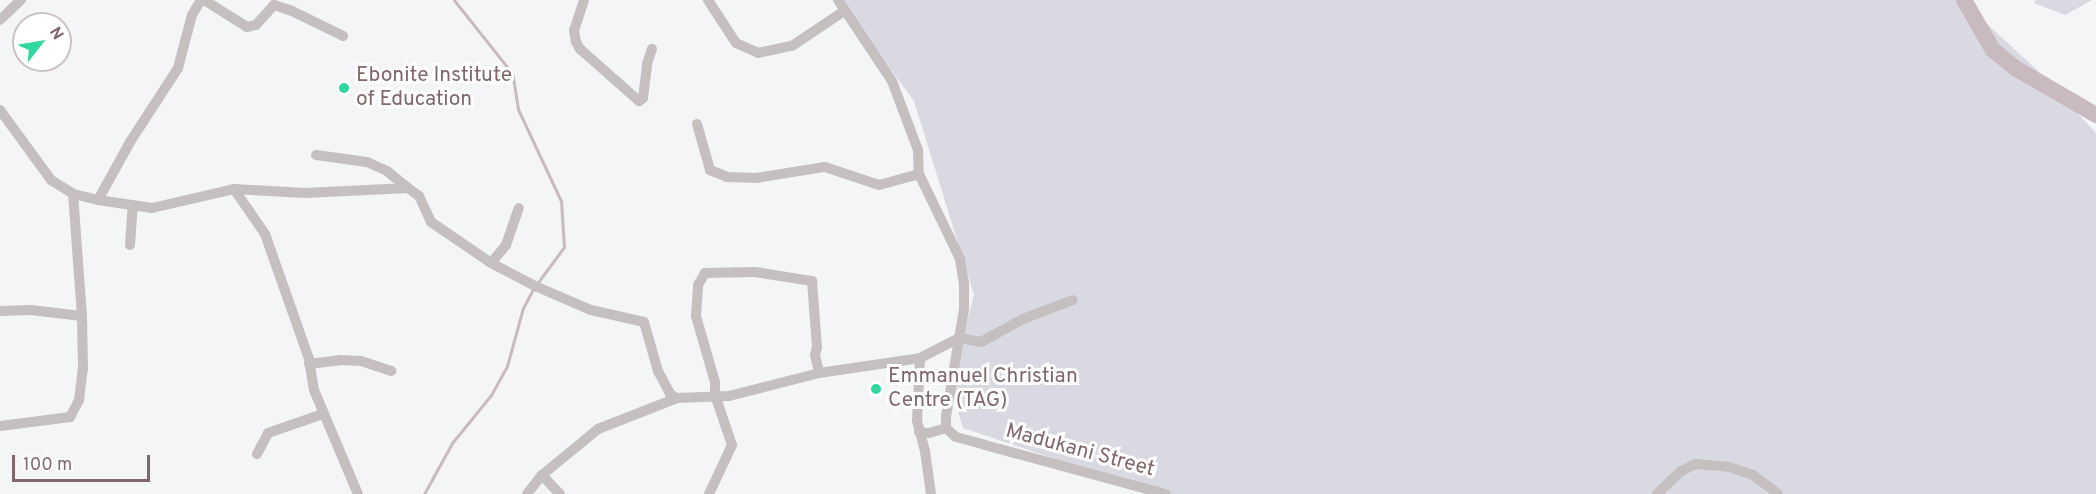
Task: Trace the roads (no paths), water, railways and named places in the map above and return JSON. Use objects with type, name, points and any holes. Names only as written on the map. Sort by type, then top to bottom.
[{"type":"street","points":[[0,20],[21,0]]},
{"type":"street","points":[[98,200],[130,142],[178,68],[192,15],[203,0],[247,27],[256,25],[274,5],[292,11],[343,36]]},
{"type":"street","points":[[584,0],[574,30],[576,42],[580,49],[639,101],[643,98],[647,64],[652,49]]},
{"type":"street","points":[[708,0],[736,43],[758,53],[792,46],[844,10]]},
{"type":"street","points":[[838,0],[892,81],[918,150],[919,174],[960,259],[964,283],[959,338],[946,428],[919,432]]},
{"type":"street","points":[[0,110],[51,180],[74,194],[98,200],[152,208],[234,189],[305,193],[408,188]]},
{"type":"street","points":[[697,124],[710,170],[727,177],[756,178],[825,167],[879,185],[919,174]]},
{"type":"street","points":[[316,155],[367,162],[387,171],[418,196],[431,222],[491,263],[535,286],[591,310],[644,322],[658,371],[670,394],[676,398]]},
{"type":"street","points":[[234,189],[265,234],[309,364],[314,390],[358,494]]},
{"type":"street","points":[[0,426],[58,419],[75,412],[80,400],[83,368],[82,316],[74,194]]},
{"type":"street","points":[[130,245],[133,206]]},
{"type":"street","points":[[491,263],[506,245],[519,208]]},
{"type":"street","points":[[710,494],[732,445],[715,395],[715,382],[696,316],[695,304],[700,280],[705,273],[711,271],[755,272],[812,281],[817,347],[815,355],[819,373]]},
{"type":"street","points":[[527,494],[542,475],[598,429],[676,398],[729,396],[819,373],[920,358],[959,338],[981,342],[1023,319],[1073,300]]},
{"type":"street","points":[[0,311],[31,310],[82,316]]},
{"type":"street","points":[[920,358],[916,421],[925,451],[931,494]]},
{"type":"street","points":[[309,364],[340,360],[361,361],[391,371]]},
{"type":"street","points":[[257,454],[268,433],[323,414]]},
{"type":"street","name":"Madukani Street","points":[[946,428],[956,437],[1165,494]]},
{"type":"street","points":[[1658,494],[1681,471],[1696,464],[1729,466],[1753,475],[1778,494]]},
{"type":"street","points":[[542,475],[560,494]]},
{"type":"waterway","points":[[424,494],[452,443],[491,395],[507,366],[523,308],[533,289],[564,247],[561,201],[518,109],[512,73],[454,0]]},
{"type":"waterway","points":[[1964,0],[1993,50],[2015,68],[2096,115]]},
{"type":"place","name":"Ebonite Institute of Education","points":[[344,88]]},
{"type":"place","name":"Emmanuel Christian Centre (TAG)","points":[[876,389]]}]
